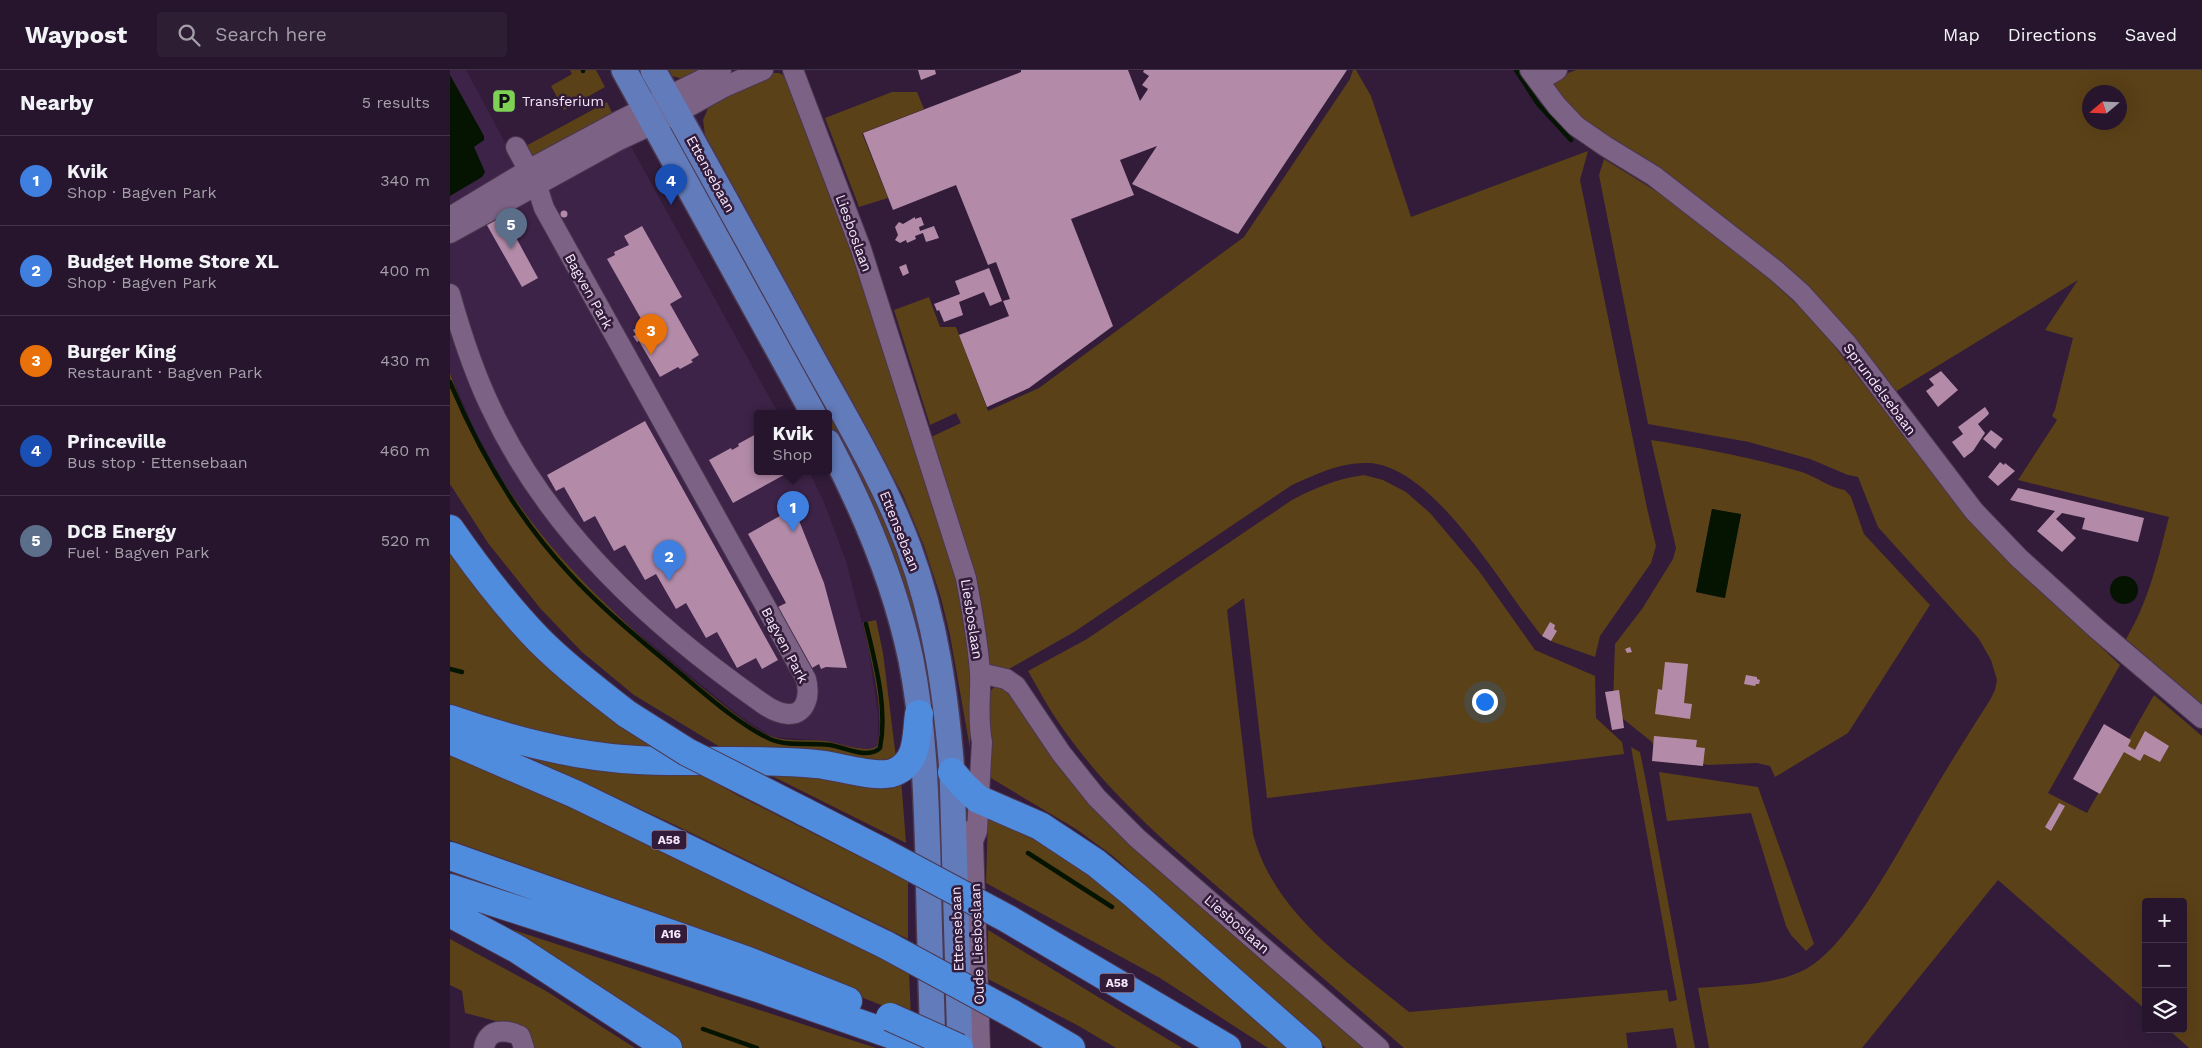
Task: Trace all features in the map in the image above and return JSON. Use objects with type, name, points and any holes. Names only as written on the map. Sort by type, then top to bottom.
[{"type":"highway","name":"A58","points":[[450,529],[482,575],[540,640],[591,687],[627,714],[688,752],[881,851],[1008,919],[1226,1048]]},
{"type":"highway","points":[[450,719],[554,749],[598,756],[647,761],[800,762],[884,774],[897,772],[911,757],[915,747],[919,714]]},
{"type":"highway","name":"A58","points":[[450,740],[575,794],[886,945],[1071,1048]]},
{"type":"highway","points":[[952,772],[974,796],[1040,826],[1096,863],[1308,1048]]},
{"type":"highway","name":"A16","points":[[450,856],[748,961],[890,1025],[924,1048]]},
{"type":"highway","name":"A16","points":[[450,888],[760,989],[890,1025]]},
{"type":"highway","points":[[450,913],[517,949],[668,1048]]},
{"type":"highway","points":[[890,1025],[959,1048]]},
{"type":"main road","name":"Ettensebaan","points":[[624,70],[811,410]]},
{"type":"main road","name":"Ettensebaan","points":[[653,70],[857,437],[906,540],[924,595],[937,649],[949,731],[952,772],[959,1048]]},
{"type":"main road","name":"Ettensebaan","points":[[832,450],[864,513],[888,575],[911,660],[919,714],[926,803],[933,1048]]},
{"type":"street","points":[[673,105],[721,70]]},
{"type":"street","points":[[450,217],[532,178],[673,105],[724,87],[763,70]]},
{"type":"street","name":"Liesboslaan","points":[[793,70],[861,249],[955,540],[966,578],[975,624],[980,673],[1006,679],[1016,686],[1061,753],[1097,798],[1137,838],[1379,1048]]},
{"type":"street","name":"Sprundelsebaan","points":[[1557,70],[1534,76],[1557,106],[1576,126],[1662,182],[1775,270],[1801,294],[1847,344],[1974,511],[2019,558],[2097,629],[2202,718]]},
{"type":"street","name":"Bagven Park","points":[[450,294],[464,343],[491,409],[535,486],[573,537],[625,592],[720,672],[772,710],[786,714],[795,714],[801,710],[806,700],[808,686],[803,674],[544,208],[532,178],[516,148]]},
{"type":"street","points":[[450,233],[532,178]]},
{"type":"street","name":"Oude Liesboslaan","points":[[980,673],[979,730],[972,741],[974,796],[970,828],[973,841],[980,1048]]},
{"type":"street","points":[[484,1048],[487,1039],[495,1032],[503,1030],[520,1036],[524,1048]]},
{"type":"shaded area","points":[[450,70],[466,70],[533,194],[629,143],[776,410],[754,410],[754,475],[811,475],[823,500],[846,561],[868,646],[878,715],[878,743],[874,749],[865,750],[816,740],[772,737],[736,713],[627,624],[575,575],[533,526],[502,480],[475,431],[450,373]]},
{"type":"shaded area","points":[[570,70],[596,70],[605,87],[564,110],[551,86],[572,74]]},
{"type":"shaded area","points":[[669,70],[706,70],[687,80],[672,76]]},
{"type":"shaded area","points":[[1353,70],[1356,70],[1371,96],[1411,217],[1588,151],[1580,180],[1656,546],[1651,563],[1600,636],[1595,657],[1553,642],[1541,635],[1465,532],[1442,506],[1418,484],[1393,469],[1368,463],[1358,463],[1348,464],[1320,473],[1292,485],[1074,632],[1007,670],[985,665],[966,547],[931,437],[961,423],[956,413],[930,425],[894,310],[929,297],[940,327],[956,327],[988,411],[1039,388],[1244,237],[1350,79]]},
{"type":"shaded area","points":[[1576,70],[2202,70],[2202,705],[2126,639],[2147,595],[2169,517],[2018,480],[2057,420],[2052,416],[2073,338],[2045,330],[2078,280],[1895,392],[1860,349],[1577,113],[1557,91],[1550,80]]},
{"type":"shaded area","points":[[770,73],[779,73],[787,77],[850,235],[957,573],[971,657],[970,748],[950,635],[941,598],[924,546],[903,495],[705,135],[703,120],[709,106]]},
{"type":"shaded area","points":[[450,75],[484,136],[484,140],[474,147],[485,172],[482,177],[450,196]]},
{"type":"shaded area","points":[[892,92],[917,92],[924,109],[862,133],[888,198],[859,207],[825,118]]},
{"type":"shaded area","points":[[607,102],[613,115],[537,157],[529,155],[524,147]]},
{"type":"shaded area","points":[[1604,159],[1672,201],[1742,254],[1814,320],[1951,496],[2057,605],[2120,665],[2048,793],[2087,813],[2154,695],[2202,736],[2202,1048],[2189,1048],[2172,1033],[2187,1033],[2187,898],[2142,898],[2142,1006],[1998,880],[1862,1048],[1709,1048],[1698,988],[1751,984],[1790,976],[1819,960],[1837,943],[1887,871],[1941,778],[1990,700],[1997,680],[1991,660],[1979,639],[1878,527],[1858,477],[1848,475],[1810,459],[1749,442],[1648,424],[1599,175]]},
{"type":"shaded area","points":[[746,266],[786,326],[829,410],[821,410],[743,268]]},
{"type":"shaded area","points":[[450,373],[469,420],[493,465],[520,506],[550,545],[584,582],[657,651],[734,713],[765,734],[779,739],[826,741],[867,749],[877,746],[880,718],[873,668],[863,623],[876,620],[883,653],[896,758],[884,762],[730,753],[634,695],[582,652],[540,608],[488,543],[450,484]]},
{"type":"shaded area","points":[[832,415],[902,551],[936,687],[953,1048],[943,1048],[929,703],[921,645],[910,603],[893,553],[875,509],[832,429]]},
{"type":"shaded area","points":[[1651,440],[1689,446],[1784,467],[1802,472],[1845,490],[1851,497],[1864,534],[1930,605],[1848,733],[1775,777],[1770,766],[1757,763],[1707,765],[1681,756],[1656,752],[1652,742],[1617,714],[1613,704],[1615,644],[1642,609],[1673,559],[1676,548]],"holes":[[[1712,509],[1741,515],[1724,598],[1696,592]]]},
{"type":"shaded area","points":[[1364,475],[1383,480],[1406,492],[1430,513],[1479,571],[1535,650],[1595,676],[1596,718],[1622,742],[1624,754],[1267,798],[1244,598],[1227,610],[1253,834],[1263,863],[1278,889],[1316,935],[1409,1012],[1667,990],[1669,1002],[1677,1000],[1631,747],[1640,752],[1695,1048],[1677,1048],[1673,1028],[1626,1033],[1628,1048],[1404,1048],[1141,819],[1080,752],[1042,696],[1028,671],[1087,639],[1292,500],[1327,484]]},
{"type":"shaded area","points":[[1712,509],[1741,514],[1725,598],[1696,592]]},
{"type":"shaded area","points":[[450,548],[620,724],[663,753],[594,746],[450,710]]},
{"type":"shaded area","points":[[2124,576],[2134,580],[2138,590],[2134,600],[2124,604],[2114,600],[2110,590],[2114,580]]},
{"type":"shaded area","points":[[994,687],[1006,688],[1060,766],[1368,1048],[1326,1048],[1113,856],[1076,829],[989,777],[989,693]]},
{"type":"shaded area","points":[[480,735],[685,766],[739,796],[908,881],[908,939],[675,825]]},
{"type":"shaded area","points":[[450,748],[814,922],[909,973],[911,1017],[771,961],[640,913],[585,888],[450,840]]},
{"type":"shaded area","points":[[760,770],[901,779],[906,843]]},
{"type":"shaded area","points":[[1659,772],[1758,787],[1814,944],[1806,951],[1791,935],[1786,926],[1751,813],[1667,821]]},
{"type":"shaded area","points":[[988,814],[1059,848],[1301,1048],[1268,1048],[1160,978],[986,883]]},
{"type":"shaded area","points":[[483,920],[876,1048],[676,1048]]},
{"type":"shaded area","points":[[988,930],[1182,1048],[1116,1048],[1077,1025],[988,979]]},
{"type":"shaded area","points":[[450,939],[546,991],[635,1048],[535,1048],[528,1032],[515,1026],[465,1013],[462,991],[450,985]]},
{"type":"building","points":[[918,70],[935,70],[936,74],[921,80]]},
{"type":"building","points":[[1021,70],[1128,70],[1140,101],[1148,89],[1142,85],[1149,76],[1143,72],[1144,70],[1347,70],[1238,234],[1132,184],[1157,146],[1120,160],[1134,195],[1071,219],[1113,326],[1029,388],[987,407],[959,335],[1009,316],[1003,301],[1010,299],[996,262],[988,265],[956,185],[893,210],[863,133],[1021,72]]},
{"type":"building","points":[[501,210],[538,278],[522,287],[484,220]]},
{"type":"building","points":[[564,210],[568,214],[564,218],[560,214]]},
{"type":"building","points":[[915,217],[915,219],[921,217],[924,225],[919,227],[920,231],[934,226],[939,238],[926,242],[923,233],[915,236],[916,239],[907,243],[906,240],[900,243],[895,240],[898,235],[895,227],[899,222],[903,224]]},
{"type":"building","points":[[642,226],[682,297],[670,304],[699,355],[691,360],[693,362],[680,369],[678,367],[660,377],[639,341],[637,342],[633,336],[636,335],[633,330],[644,324],[607,259],[615,255],[614,252],[629,245],[624,236]]},
{"type":"building","points":[[906,264],[909,273],[903,276],[899,267]]},
{"type":"building","points":[[989,268],[1002,301],[990,306],[984,292],[959,302],[963,315],[944,322],[934,304],[960,294],[955,281]]},
{"type":"building","points":[[1941,371],[1958,390],[1938,407],[1926,391],[1934,385],[1929,379]]},
{"type":"building","points":[[1985,407],[1989,413],[1978,424],[1985,433],[1973,451],[1964,458],[1952,442],[1963,434],[1958,427]]},
{"type":"building","points":[[645,421],[778,660],[762,669],[756,658],[737,668],[717,632],[706,638],[686,603],[676,609],[656,574],[645,580],[625,545],[614,551],[595,516],[584,522],[564,487],[556,491],[547,475]]},
{"type":"building","points":[[1991,430],[2003,439],[1995,449],[1983,439]]},
{"type":"building","points":[[754,435],[754,475],[784,475],[733,503],[709,460],[731,448],[732,450],[739,446],[738,444]]},
{"type":"building","points":[[2000,462],[2004,465],[2005,463],[2015,471],[1998,486],[1988,477]]},
{"type":"building","points":[[2018,488],[2144,518],[2138,542],[2082,529],[2085,518],[2062,513],[2056,519],[2076,538],[2062,552],[2037,531],[2055,511],[2010,500]]},
{"type":"building","points":[[794,508],[824,583],[847,668],[826,667],[821,669],[819,664],[812,668],[778,607],[786,603],[748,534]]},
{"type":"building","points":[[1550,622],[1555,625],[1554,629],[1557,631],[1551,641],[1542,636]]},
{"type":"building","points":[[1630,647],[1632,652],[1627,653],[1625,649]]},
{"type":"building","points":[[1665,662],[1688,664],[1684,703],[1692,704],[1690,719],[1655,714],[1658,689],[1662,690]]},
{"type":"building","points":[[1746,675],[1757,677],[1760,680],[1759,684],[1755,686],[1744,684]]},
{"type":"building","points":[[1619,690],[1624,728],[1612,730],[1605,692]]},
{"type":"building","points":[[2104,724],[2131,740],[2128,746],[2135,750],[2145,731],[2169,746],[2160,762],[2144,754],[2140,761],[2124,752],[2100,794],[2073,779]]},
{"type":"building","points":[[1654,736],[1697,740],[1696,747],[1705,748],[1703,766],[1652,761]]},
{"type":"building","points":[[2059,803],[2065,806],[2051,831],[2045,827]]},
{"type":"waterway","points":[[1516,70],[1538,104],[1571,140]]},
{"type":"waterway","points":[[450,382],[474,434],[501,483],[550,552],[582,587],[624,625],[712,700],[759,733],[784,743],[823,744],[863,753],[869,753],[880,748],[882,733],[881,701],[866,624]]},
{"type":"waterway","points":[[450,669],[462,672]]},
{"type":"waterway","points":[[1028,853],[1112,907]]},
{"type":"waterway","points":[[703,1029],[757,1048]]},
{"type":"place","name":"Transferium","points":[[504,101]]},
{"type":"place","name":"Princeville","points":[[671,205]]},
{"type":"place","name":"DCB Energy","points":[[511,249]]},
{"type":"place","name":"Burger King","points":[[651,355]]},
{"type":"place","name":"Kvik","points":[[793,532]]},
{"type":"place","name":"Budget Home Store XL","points":[[669,581]]}]
